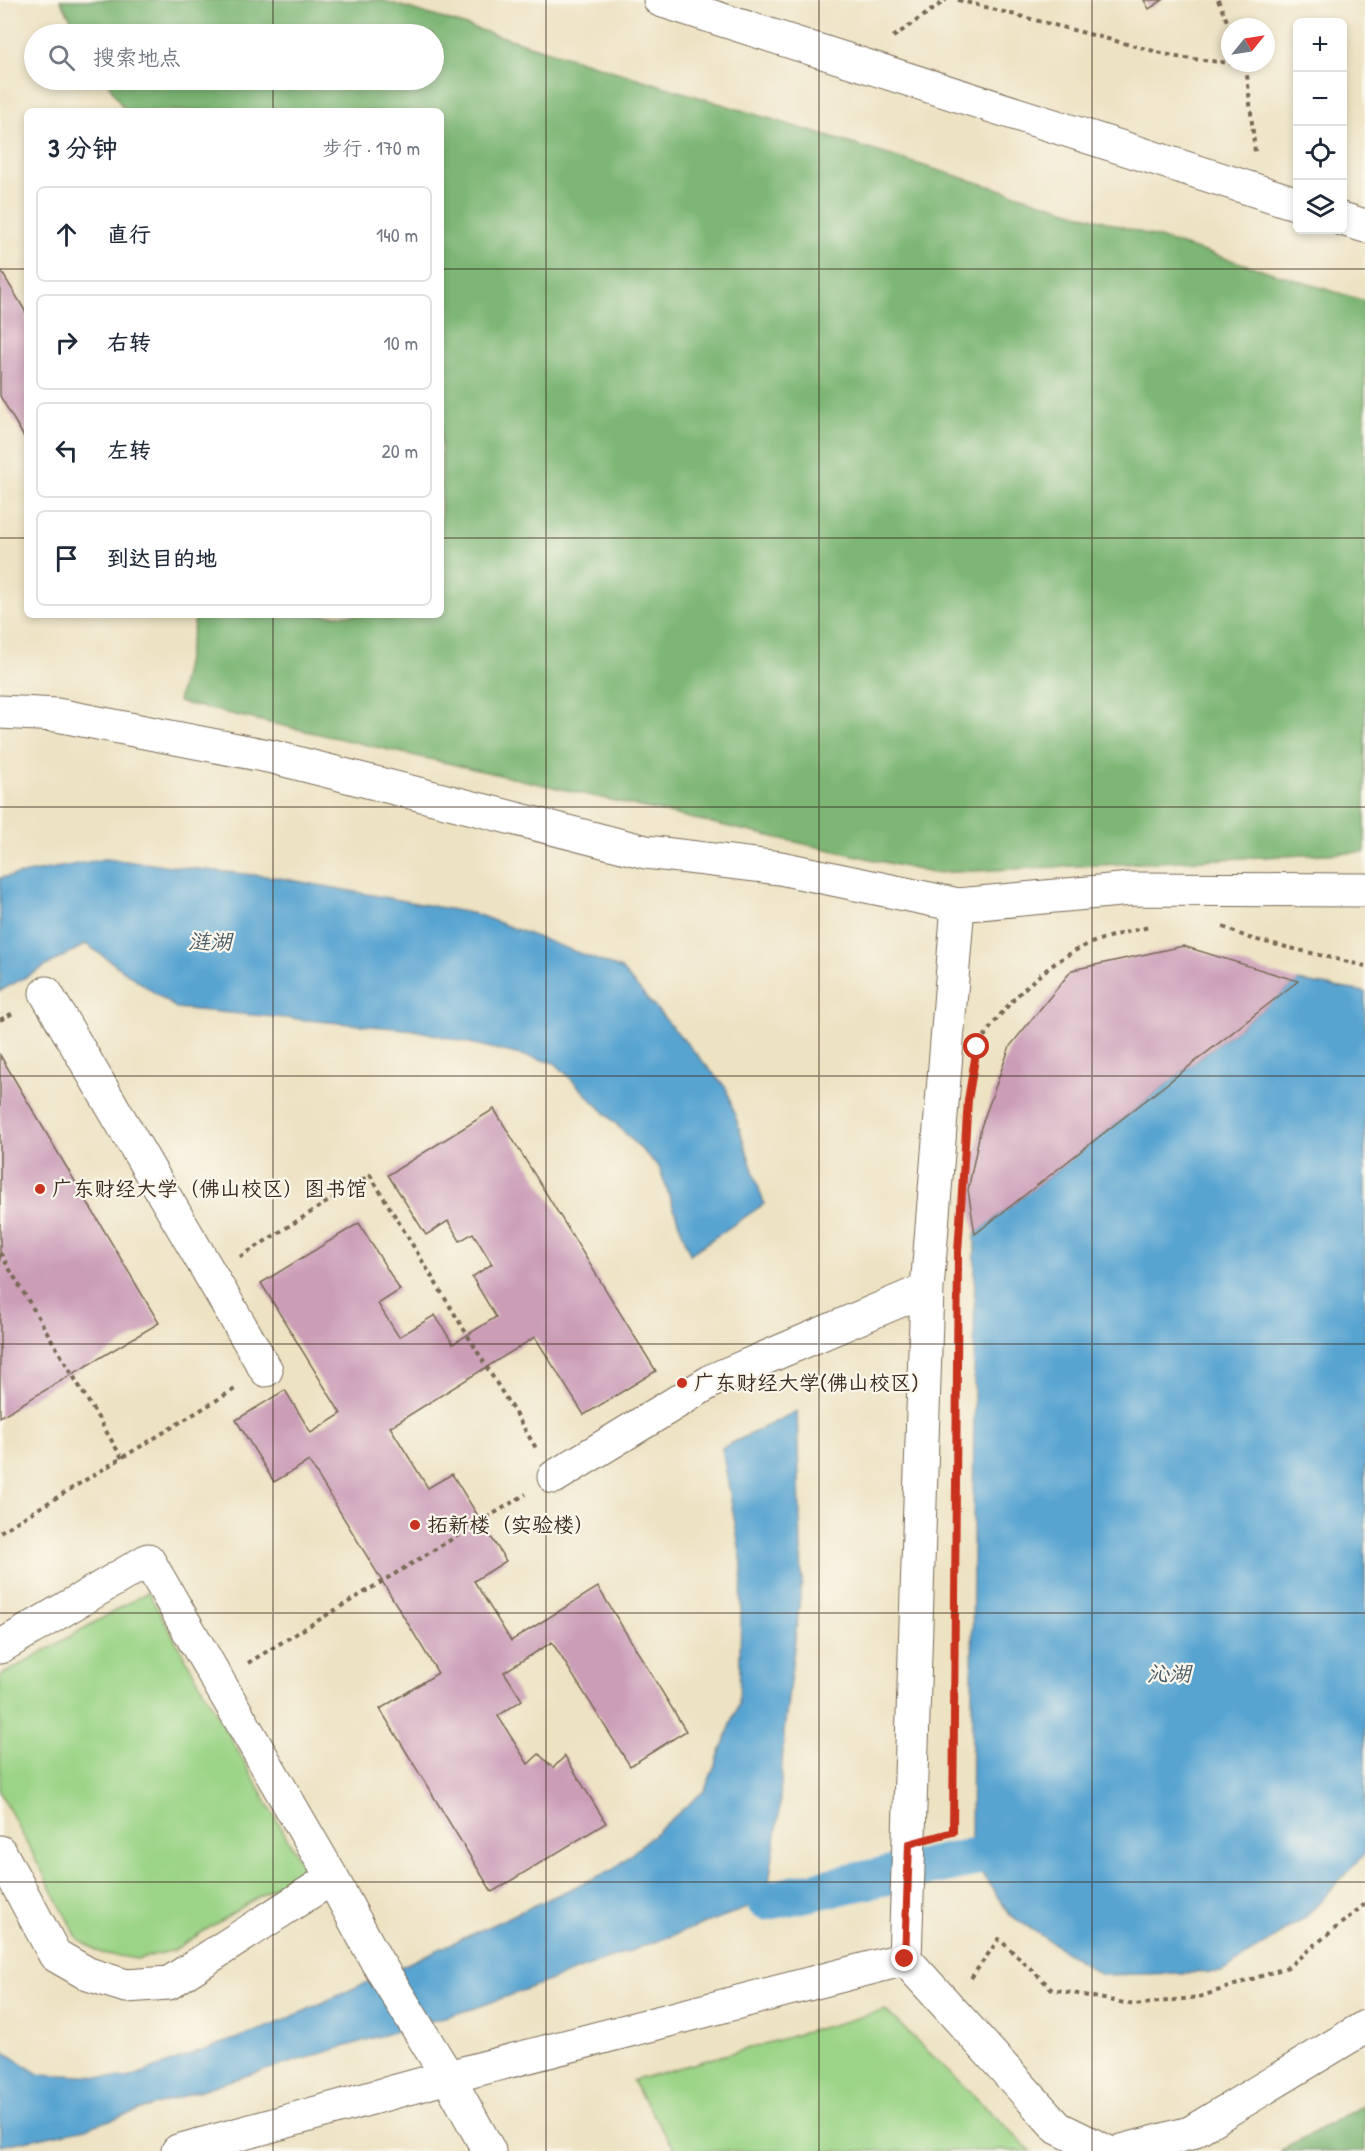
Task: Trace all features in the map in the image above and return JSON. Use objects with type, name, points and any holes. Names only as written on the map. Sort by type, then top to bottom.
[{"type":"street","points":[[660,0],[1293,202]]},
{"type":"street","points":[[1347,221],[1365,226]]},
{"type":"street","points":[[0,712],[57,715],[273,758],[646,852],[780,868],[958,905],[1131,889],[1365,890]]},
{"type":"street","points":[[958,905],[927,1288],[905,1956],[1058,2128],[1105,2151]]},
{"type":"street","points":[[46,993],[266,1370]]},
{"type":"street","points":[[554,1477],[713,1380],[927,1288]]},
{"type":"street","points":[[0,1647],[148,1560],[332,1878],[376,1960],[448,2077],[489,2151]]},
{"type":"street","points":[[0,1852],[56,1955],[88,1974],[126,1986],[169,1983],[332,1878]]},
{"type":"street","points":[[178,2151],[905,1956]]},
{"type":"street","points":[[1122,2151],[1190,2133],[1365,2027]]},
{"type":"path","points":[[855,63],[946,0]]},
{"type":"path","points":[[958,0],[1177,57],[1221,61]]},
{"type":"path","points":[[1218,0],[1226,18]]},
{"type":"path","points":[[1247,72],[1260,192]]},
{"type":"path","points":[[1220,925],[1249,938],[1365,966]]},
{"type":"path","points":[[984,1038],[1002,1011],[1034,979],[1079,948],[1154,926]]},
{"type":"path","points":[[211,1275],[370,1175],[554,1477],[218,1681]]},
{"type":"path","points":[[0,1253],[122,1458]]},
{"type":"path","points":[[0,1532],[266,1370]]},
{"type":"path","points":[[909,1845],[953,1832],[955,1595]]},
{"type":"path","points":[[949,2008],[999,1939],[1052,1989],[1135,2005],[1199,1997],[1288,1967],[1365,1904]]},
{"type":"green space","points":[[60,0],[382,0],[1365,301],[1365,852],[932,873],[178,702],[195,618],[444,618],[444,108],[123,108],[112,90],[444,90],[444,24],[74,24]]},
{"type":"green space","points":[[148,1592],[304,1868],[174,1950],[137,1959],[101,1953],[78,1939],[0,1792],[0,1676]]},
{"type":"green space","points":[[885,2010],[1031,2151],[676,2151],[632,2081]]},
{"type":"green space","points":[[1365,2104],[1365,2151],[1280,2151]]},
{"type":"water","name":"涟湖","points":[[105,859],[274,877],[476,914],[621,969],[726,1088],[764,1204],[690,1254],[659,1167],[555,1063],[415,1030],[176,1008],[86,944],[0,991],[0,878]]},
{"type":"water","name":"沁湖","points":[[1298,981],[1365,992],[1365,1853],[1306,1917],[1222,1972],[1101,1975],[1010,1915],[971,1858],[975,1234]]},
{"type":"water","points":[[797,1411],[802,1581],[784,1732],[779,1815],[766,1901],[478,2007],[225,2082],[86,2128],[0,2146],[0,2049],[38,2074],[128,2078],[276,2024],[614,1869],[705,1790],[739,1704],[742,1564],[722,1448]]},
{"type":"building","points":[[1144,0],[1163,0],[1149,9]]},
{"type":"building","points":[[0,269],[24,309],[24,437],[0,396]]},
{"type":"building","points":[[1183,946],[1298,981],[975,1234],[968,1190],[981,1127],[1010,1046],[1072,970]]},
{"type":"building","name":"广东财经大学（佛山校区）图书馆","points":[[0,1055],[159,1323],[0,1417]]},
{"type":"building","name":"拓新楼（实验楼）","points":[[494,1109],[656,1371],[584,1415],[535,1337],[390,1427],[428,1488],[452,1474],[506,1561],[474,1581],[511,1641],[598,1587],[686,1731],[630,1766],[552,1642],[504,1672],[522,1700],[498,1716],[528,1764],[539,1754],[553,1768],[565,1756],[606,1823],[492,1892],[380,1709],[438,1673],[309,1461],[274,1482],[236,1420],[285,1390],[311,1433],[341,1414],[261,1283],[359,1223],[400,1290],[378,1304],[399,1337],[435,1315],[453,1344],[496,1317],[472,1277],[492,1264],[473,1233],[460,1241],[448,1221],[426,1235],[388,1175]]},
{"type":"waterway","points":[[766,1901],[971,1858]]},
{"type":"place","name":"广东财经大学（佛山校区）图书馆","points":[[40,1189]]},
{"type":"place","name":"广东财经大学(佛山校区)","points":[[682,1383]]},
{"type":"place","name":"拓新楼（实验楼）","points":[[415,1525]]},
{"type":"route","points":[[905,1959],[909,1844],[953,1832],[958,1252],[968,1100],[977,1047]]}]
